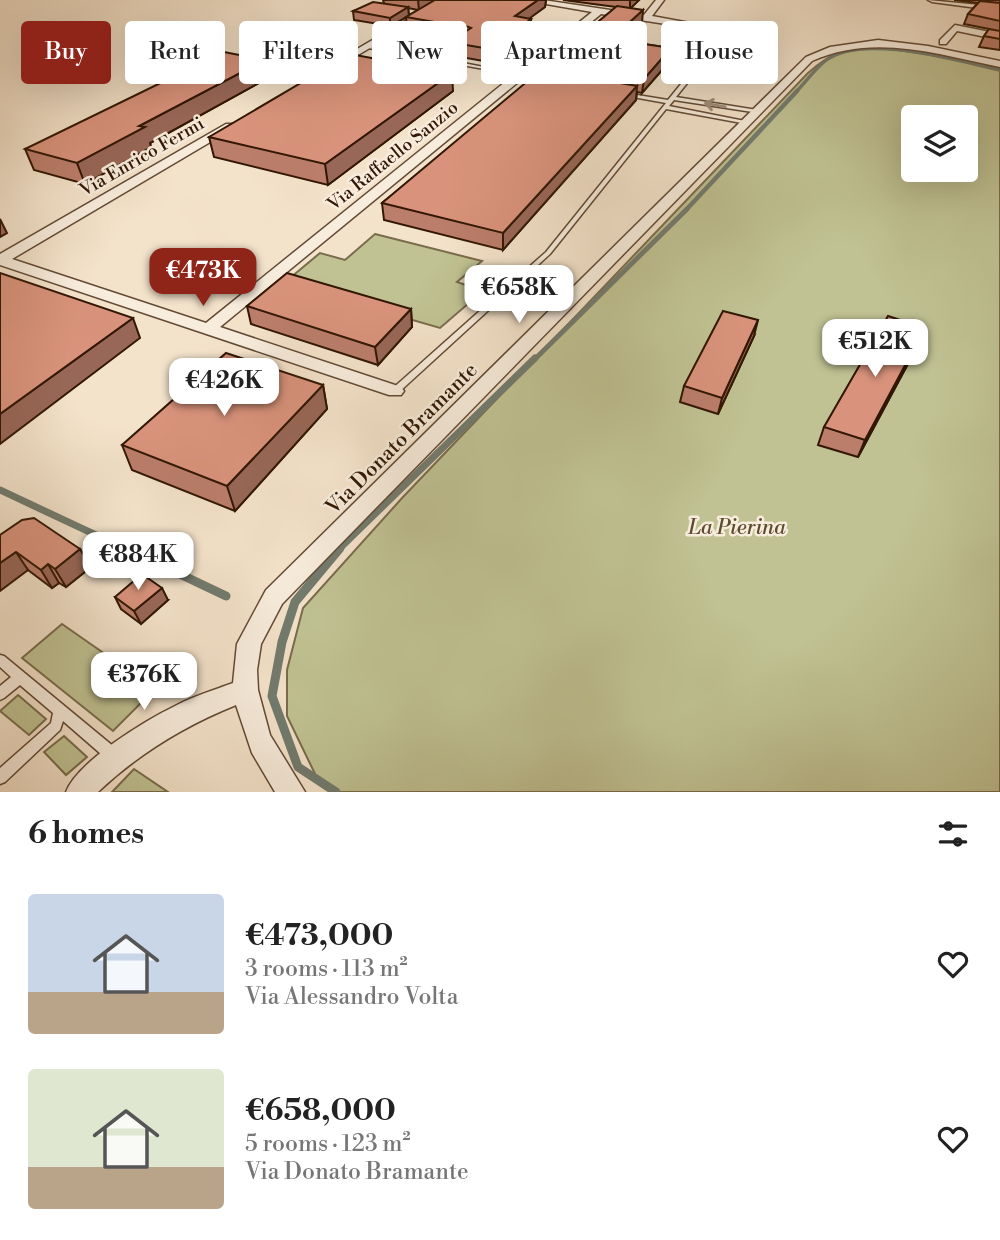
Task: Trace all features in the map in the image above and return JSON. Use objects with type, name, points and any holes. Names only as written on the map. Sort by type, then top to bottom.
[{"type":"street","points":[[358,51],[418,13],[447,0]]},
{"type":"street","points":[[527,0],[671,21]]},
{"type":"street","points":[[647,17],[660,0]]},
{"type":"street","points":[[932,0],[1000,9]]},
{"type":"street","name":"Via Raffaello Sanzio","points":[[586,21],[600,10]]},
{"type":"street","points":[[943,42],[955,28],[1000,37]]},
{"type":"street","name":"Via Donato Bramante","points":[[292,792],[274,772],[254,727],[246,689],[247,649],[274,597],[809,59],[825,49],[844,45],[898,46],[1000,64]]},
{"type":"street","name":"Via Raffaello Sanzio","points":[[208,329],[509,84]]},
{"type":"street","name":"Via Enrico Fermi","points":[[0,260],[238,122]]},
{"type":"street","points":[[0,260],[395,391]]},
{"type":"street","points":[[79,792],[116,757],[186,713],[246,689]]},
{"type":"lane","points":[[365,47],[372,48]]},
{"type":"lane","points":[[395,391],[548,253],[683,84]]},
{"type":"lane","points":[[618,93],[752,117]]},
{"type":"lane","points":[[669,102],[752,117]]},
{"type":"lane","points":[[0,660],[116,757]]},
{"type":"lane","points":[[0,694],[20,677]]},
{"type":"lane","points":[[0,777],[56,726],[60,710]]},
{"type":"green space","name":"La Pierina","points":[[876,47],[1000,68],[1000,792],[337,792],[316,776],[287,716],[287,670],[303,608],[403,497],[808,73],[832,55],[847,50]]},
{"type":"green space","points":[[375,234],[482,261],[457,282],[483,291],[440,328],[284,283],[320,253],[345,260]]},
{"type":"green space","points":[[62,624],[155,689],[113,731],[22,658]]},
{"type":"green space","points":[[18,695],[46,719],[29,735],[0,711]]},
{"type":"green space","points":[[64,736],[87,757],[66,775],[44,752]]},
{"type":"green space","points":[[134,769],[168,792],[112,792]]},
{"type":"building","points":[[435,0],[538,0],[515,16],[531,19],[528,21],[481,21],[481,48],[467,45],[467,31],[471,28],[467,26],[467,21],[429,21],[406,17]]},
{"type":"building","points":[[980,1],[1000,3],[1000,21],[968,14]]},
{"type":"building","points":[[373,2],[408,7],[390,18],[353,11]]},
{"type":"building","points":[[617,6],[643,10],[631,21],[599,21]]},
{"type":"building","points":[[989,29],[1000,31],[1000,39],[984,36]]},
{"type":"building","points":[[647,44],[661,46],[661,59],[647,76]]},
{"type":"building","points":[[225,52],[239,55],[239,74],[225,81]]},
{"type":"building","points":[[358,55],[372,58],[372,84],[437,84],[325,164],[209,137],[299,84],[358,84]]},
{"type":"building","points":[[158,84],[219,84],[139,126],[145,127],[77,163],[25,149]]},
{"type":"building","points":[[524,84],[637,86],[503,233],[382,203]]},
{"type":"building","points":[[0,273],[133,318],[0,414]]},
{"type":"building","points":[[287,273],[411,309],[375,347],[247,306]]},
{"type":"building","points":[[723,311],[758,320],[722,398],[684,386]]},
{"type":"building","points":[[888,316],[925,328],[865,440],[824,427]]},
{"type":"building","points":[[226,353],[323,385],[227,486],[122,445]]},
{"type":"building","points":[[34,518],[80,549],[55,569],[48,564],[41,570],[16,552],[0,563],[0,535],[22,520]]},
{"type":"building","points":[[142,574],[162,588],[134,611],[115,597]]},
{"type":"waterway","points":[[795,93],[825,61],[841,53],[862,49],[911,51],[1000,70]]},
{"type":"waterway","points":[[686,210],[797,91]]},
{"type":"waterway","points":[[534,360],[686,210]]},
{"type":"waterway","points":[[340,548],[535,358]]},
{"type":"waterway","points":[[0,490],[128,550]]},
{"type":"waterway","points":[[125,548],[226,596]]},
{"type":"waterway","points":[[336,792],[298,767],[272,696],[282,642],[295,602],[340,548]]}]
